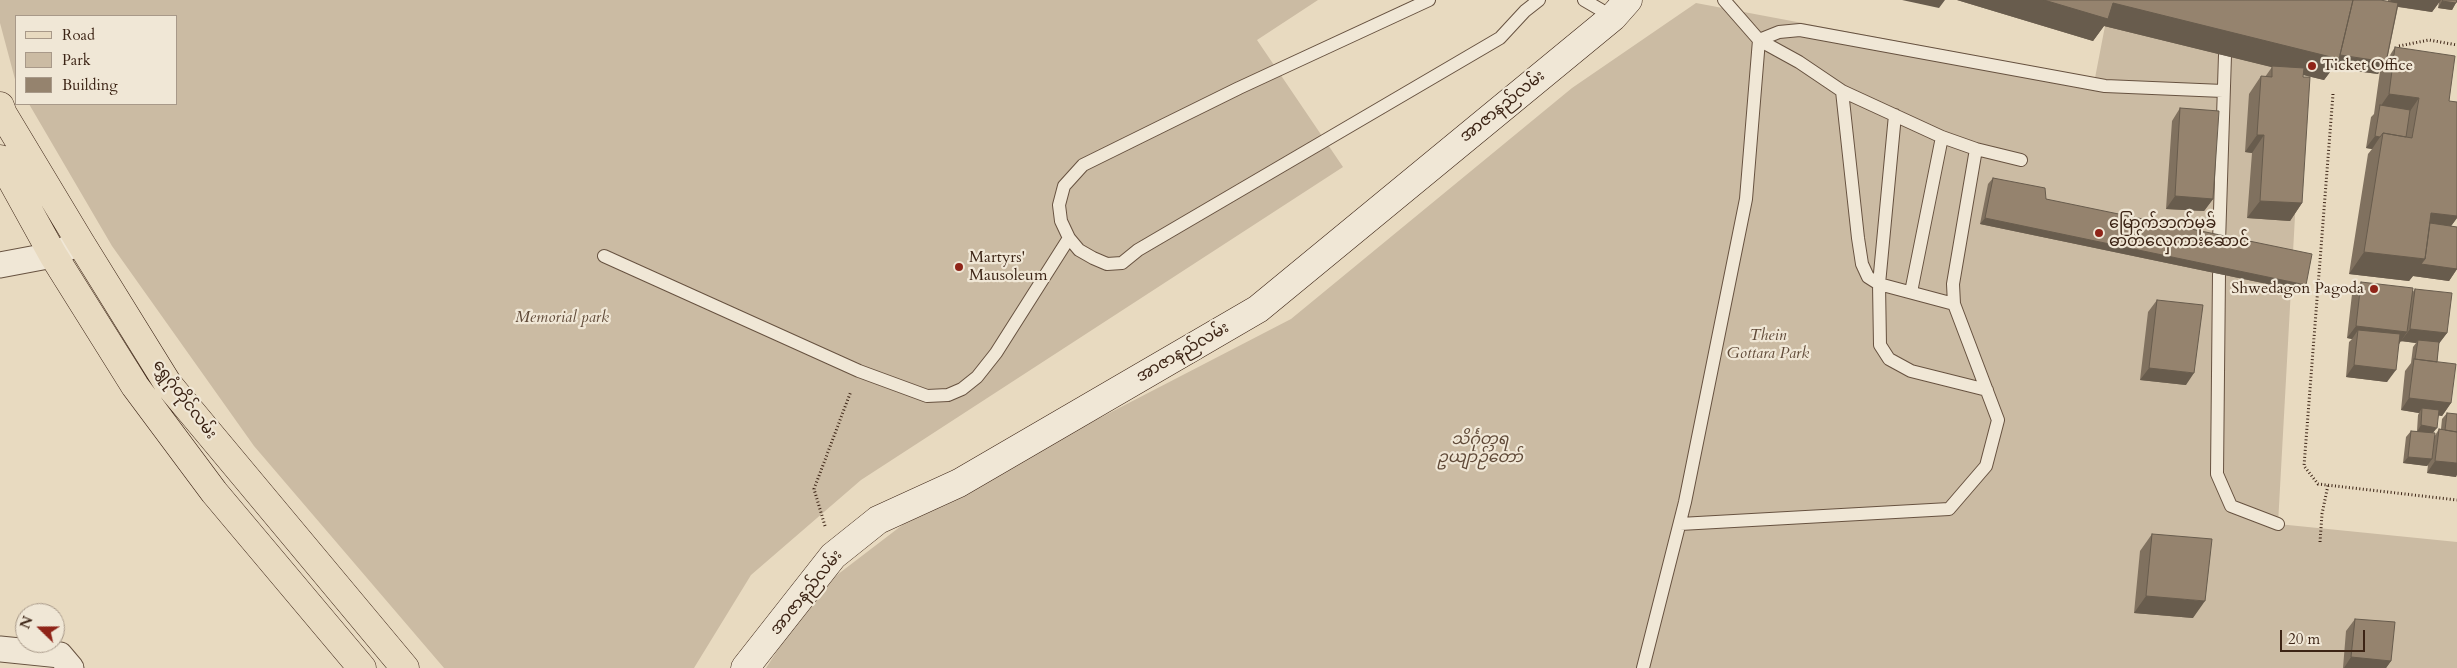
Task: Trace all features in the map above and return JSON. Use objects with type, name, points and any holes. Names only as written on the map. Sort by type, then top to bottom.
[{"type":"main road","name":"အာဇာနည်လမ်း","points":[[746,668],[833,556],[878,520],[960,483],[1258,309],[1621,8],[1646,0]]},
{"type":"main road","name":"ရွှေဂုံတိုင်လမ်း","points":[[0,106],[80,242],[168,384],[405,668]]},
{"type":"main road","name":"ရွှေဂုံတိုင်လမ်း","points":[[0,159],[53,255],[135,386],[214,492],[362,668]]},
{"type":"street","points":[[0,265],[53,255],[80,242]]},
{"type":"street","points":[[0,649],[60,655],[71,668]]},
{"type":"lane","points":[[1429,0],[1239,88],[1083,165],[1064,186],[1058,205],[1061,221],[1068,238],[1079,250],[1093,258],[1107,264],[1122,263],[1138,250],[1500,38],[1525,11],[1540,0]]},
{"type":"lane","points":[[1584,0],[1621,8]]},
{"type":"lane","points":[[1724,0],[1760,40],[1799,62],[1842,91],[1942,137],[1976,149],[2021,160]]},
{"type":"lane","points":[[1760,40],[1779,32],[1800,30],[2105,86],[2222,91]]},
{"type":"lane","points":[[1643,668],[1680,524],[1746,199],[1760,40]]},
{"type":"lane","points":[[2218,242],[2222,91],[2225,55]]},
{"type":"lane","points":[[1842,91],[1862,264],[1868,276],[1880,284],[1954,304]]},
{"type":"lane","points":[[1895,115],[1880,284],[1880,345],[1889,359],[1911,371],[1987,390]]},
{"type":"lane","points":[[1910,292],[1942,137]]},
{"type":"lane","points":[[1680,524],[1949,509],[1986,466],[1998,420],[1954,304],[1953,284],[1976,149]]},
{"type":"lane","points":[[604,256],[859,371],[927,396],[948,395],[962,389],[977,377],[996,353],[1068,238]]},
{"type":"lane","points":[[2219,274],[2217,474],[2231,506],[2278,524]]},
{"type":"path","points":[[2399,46],[2428,40],[2457,45]]},
{"type":"path","points":[[2333,94],[2304,466],[2318,484],[2457,500]]},
{"type":"path","points":[[833,556],[814,489],[859,371]]},
{"type":"path","points":[[2320,542],[2322,514],[2328,485]]},
{"type":"green space","name":"Memorial park","points":[[0,0],[1318,0],[1257,40],[1343,167],[861,480],[751,575],[694,668],[444,668],[254,446],[112,246],[30,105],[178,105],[178,15],[15,15],[15,79],[0,23]]},
{"type":"green space","name":"Thein Gottara Park","points":[[2110,0],[2304,53],[2278,524],[2457,542],[2457,668],[766,668],[816,591],[922,510],[1291,319],[1572,88],[1696,3],[2095,78]]},
{"type":"building","points":[[2044,0],[2353,0],[2339,59],[2113,3],[2108,19]]},
{"type":"building","points":[[2353,0],[2380,0],[2398,3],[2386,62],[2340,55]]},
{"type":"building","points":[[2443,0],[2457,0],[2456,3]]},
{"type":"building","points":[[2395,47],[2455,56],[2449,101],[2457,102],[2457,216],[2431,213],[2425,259],[2364,252],[2383,133],[2412,138],[2419,98],[2389,94]]},
{"type":"building","points":[[2272,66],[2304,68],[2303,77],[2310,77],[2302,203],[2260,201],[2264,135],[2257,135],[2261,76],[2272,77]]},
{"type":"building","points":[[2380,105],[2410,110],[2406,137],[2383,133],[2380,137],[2375,136]]},
{"type":"building","points":[[2180,108],[2219,111],[2213,199],[2175,196]]},
{"type":"building","name":"မြောက်ဘက်မုခ် ဓာတ်လှေကားဆောင်","points":[[1993,178],[2045,188],[2046,199],[2312,254],[2306,285],[1985,218]]},
{"type":"building","points":[[2430,223],[2457,227],[2457,269],[2421,264],[2425,259]]},
{"type":"building","points":[[2361,282],[2413,288],[2407,332],[2356,326]]},
{"type":"building","points":[[2415,289],[2452,293],[2447,333],[2410,329]]},
{"type":"building","points":[[2157,300],[2203,305],[2194,373],[2149,368]]},
{"type":"building","points":[[2358,330],[2400,334],[2396,370],[2354,365]]},
{"type":"building","points":[[2418,340],[2439,342],[2437,362],[2415,359]]},
{"type":"building","points":[[2414,359],[2456,364],[2451,403],[2409,398]]},
{"type":"building","points":[[2422,408],[2439,410],[2437,428],[2421,425]]},
{"type":"building","points":[[2447,413],[2457,414],[2457,432],[2445,430]]},
{"type":"building","points":[[2439,429],[2457,432],[2457,463],[2435,461]]},
{"type":"building","points":[[2411,431],[2435,433],[2432,459],[2408,457]]},
{"type":"building","points":[[2152,534],[2212,539],[2205,601],[2146,596]]},
{"type":"building","points":[[2355,619],[2395,622],[2391,661],[2351,657]]},
{"type":"place","name":"Ticket Office","points":[[2312,66]]},
{"type":"place","name":"မြောက်ဘက်မုခ် ဓာတ်လှေကားဆောင်","points":[[2099,233]]},
{"type":"place","name":"Martyrs' Mausoleum","points":[[959,267]]},
{"type":"place","name":"Shwedagon Pagoda","points":[[2374,289]]},
{"type":"park label","name":"သိင်္ဂုတ္တရ ဥယျာဉ်တော်","points":[[1480,449]]}]
